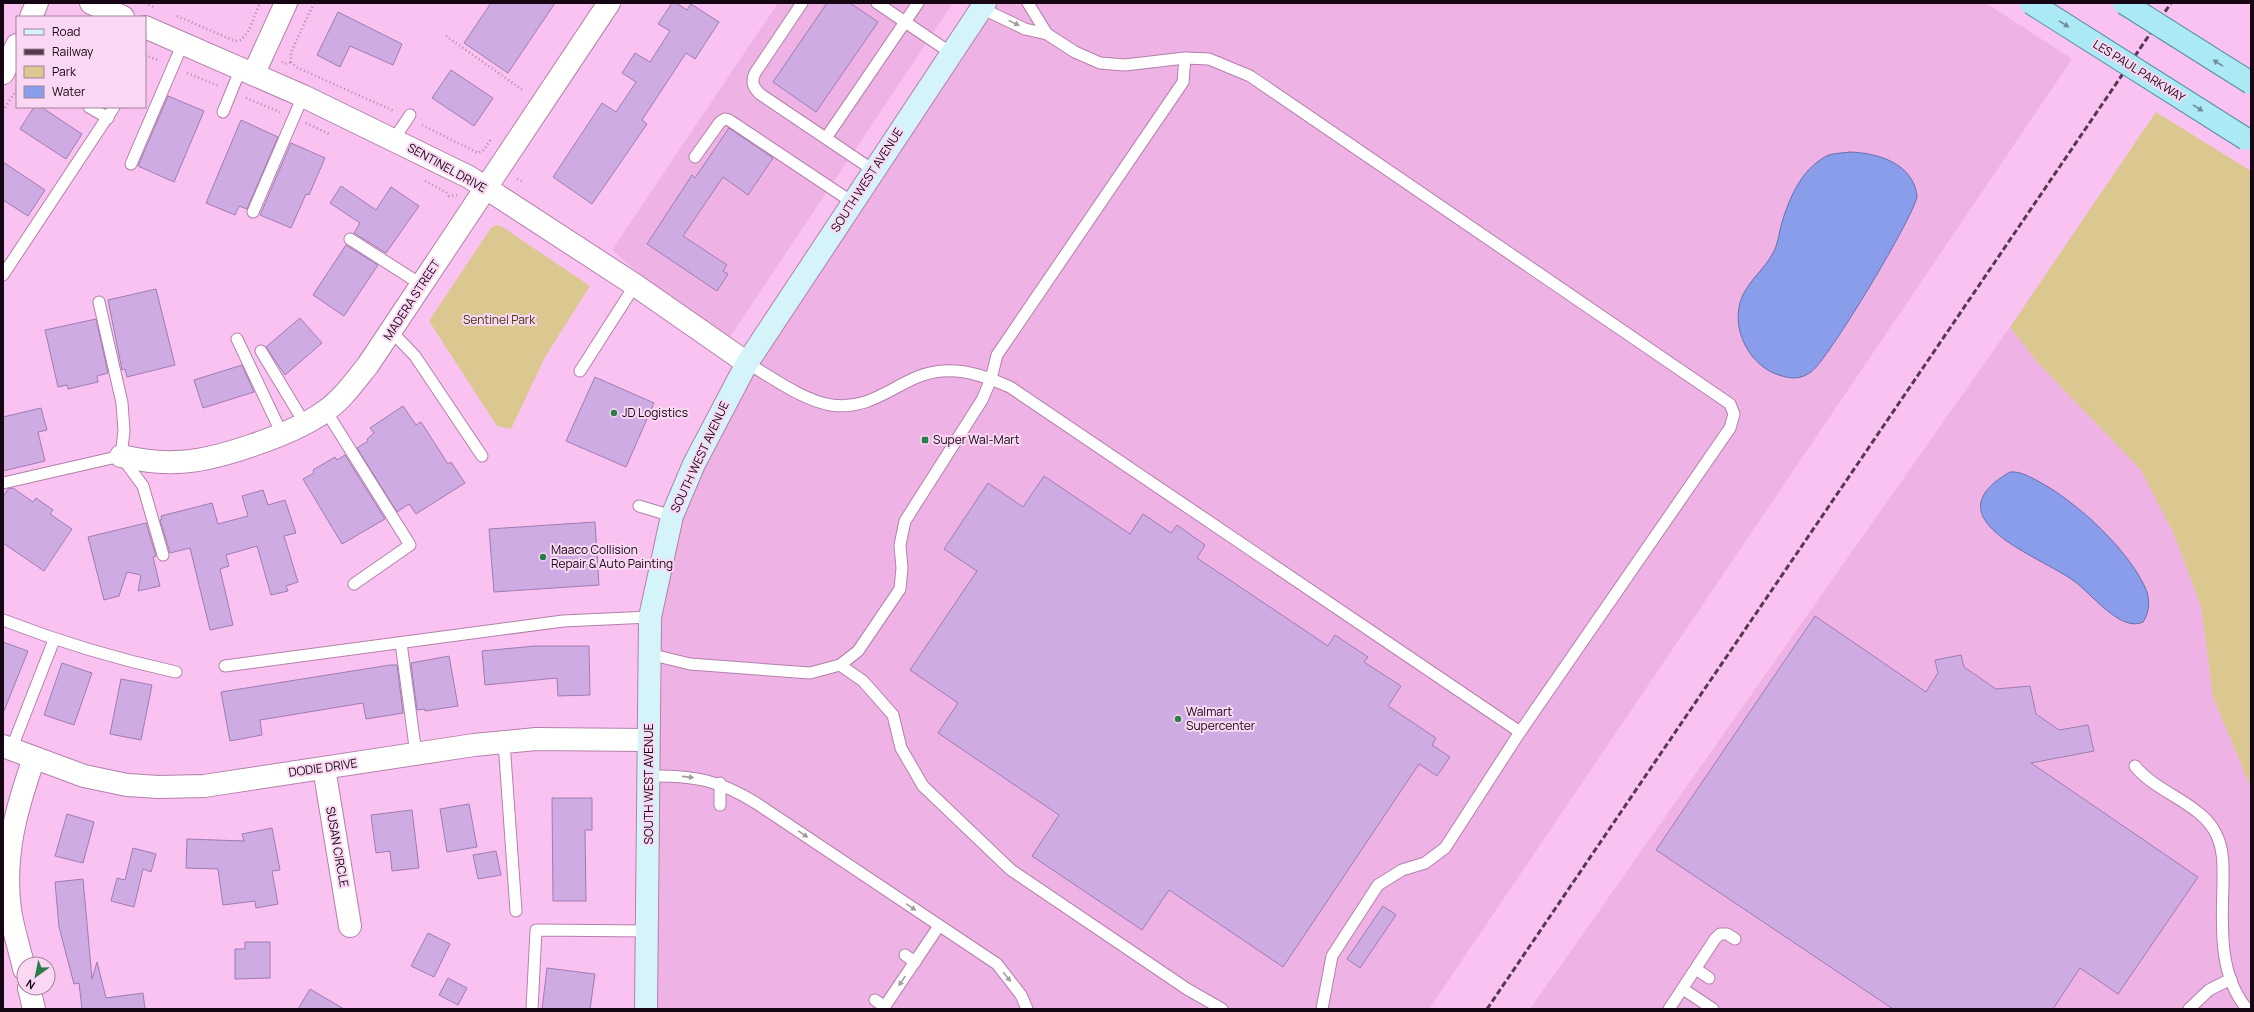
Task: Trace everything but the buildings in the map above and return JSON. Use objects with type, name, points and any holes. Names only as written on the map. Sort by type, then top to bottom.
[{"type":"main road","name":"LES PAUL PARKWAY","points":[[2031,3],[2246,139]]},
{"type":"main road","points":[[2124,3],[2251,83]]},
{"type":"street","points":[[30,16],[37,3]]},
{"type":"street","points":[[91,3],[121,16]]},
{"type":"street","points":[[248,71],[286,3]]},
{"type":"street","name":"MADERA STREET","points":[[121,456],[160,462],[197,460],[282,434],[305,424],[326,411],[347,391],[392,331],[485,188],[609,3]]},
{"type":"street","name":"SOUTH WEST AVENUE","points":[[646,1009],[650,617],[672,516],[694,464],[747,363],[873,170],[983,6]]},
{"type":"street","name":"SENTINEL DRIVE","points":[[146,27],[303,96],[394,139],[469,177],[635,285],[747,363]]},
{"type":"street","name":"DODIE DRIVE","points":[[7,748],[84,776],[127,785],[158,787],[204,786],[504,742],[536,739],[648,740]]},
{"type":"street","points":[[21,956],[10,910],[8,871],[11,833],[16,808],[34,758]]},
{"type":"street","name":"SUSAN CIRCLE","points":[[324,768],[350,926]]},
{"type":"street","points":[[31,996],[34,1009]]},
{"type":"lane","points":[[802,3],[755,73],[752,80],[754,88],[760,94],[873,170]]},
{"type":"lane","points":[[877,3],[951,53]]},
{"type":"lane","points":[[826,138],[918,3]]},
{"type":"lane","points":[[1028,3],[1047,34]]},
{"type":"lane","points":[[983,6],[1025,29],[1047,34],[1075,52],[1100,63],[1142,64],[1185,58],[1209,59],[1250,76],[1730,404],[1734,414],[1730,428],[1520,732],[1445,848],[1425,863],[1402,870],[1378,884],[1332,956],[1322,1009]]},
{"type":"lane","points":[[131,164],[183,43]]},
{"type":"lane","points":[[649,654],[690,664],[810,673],[840,665],[858,651],[900,589],[902,568],[900,545],[905,521],[982,400],[991,379],[997,355],[1183,82],[1185,58]]},
{"type":"lane","points":[[223,112],[248,71]]},
{"type":"lane","points":[[253,212],[303,96]]},
{"type":"lane","points":[[91,108],[108,118]]},
{"type":"lane","points":[[3,275],[113,108]]},
{"type":"lane","points":[[394,139],[409,116]]},
{"type":"lane","points":[[695,157],[714,127],[724,119],[729,120],[799,171],[852,202]]},
{"type":"lane","points":[[350,239],[422,285]]},
{"type":"lane","points":[[580,371],[603,345],[635,285]]},
{"type":"lane","points":[[98,302],[122,403],[124,431],[121,456],[143,486],[163,555]]},
{"type":"lane","points":[[392,331],[415,356],[482,456]]},
{"type":"lane","points":[[237,339],[282,434]]},
{"type":"lane","points":[[261,351],[305,424]]},
{"type":"lane","points":[[747,363],[812,399],[832,405],[852,405],[873,400],[921,375],[942,370],[966,371],[1010,387],[1520,732]]},
{"type":"lane","points":[[326,411],[410,545],[354,584]]},
{"type":"lane","points":[[3,483],[121,456]]},
{"type":"lane","points":[[639,506],[672,516]]},
{"type":"lane","points":[[225,666],[563,621],[650,617]]},
{"type":"lane","points":[[3,620],[54,640],[124,660],[176,672]]},
{"type":"lane","points":[[7,748],[54,640]]},
{"type":"lane","points":[[401,643],[416,754]]},
{"type":"lane","points":[[840,665],[863,682],[893,715],[901,748],[923,786],[1011,870],[1187,989],[1222,1009]]},
{"type":"lane","points":[[504,742],[516,911]]},
{"type":"lane","points":[[2135,766],[2147,778],[2206,819],[2218,836],[2223,866],[2223,948],[2235,991],[2247,1009]]},
{"type":"lane","points":[[649,776],[692,777],[720,783],[782,819],[996,964],[1021,995],[1027,1009]]},
{"type":"lane","points":[[720,783],[720,805]]},
{"type":"lane","points":[[874,1000],[884,1008],[939,926]]},
{"type":"lane","points":[[532,1009],[536,930],[647,931]]},
{"type":"lane","points":[[1670,1009],[1720,934],[1727,934],[1735,939]]},
{"type":"lane","points":[[905,956],[915,962]]},
{"type":"lane","points":[[1696,969],[1709,978]]},
{"type":"lane","points":[[2189,1009],[2209,990],[2231,979]]},
{"type":"lane","points":[[1682,989],[1713,1009]]},
{"type":"path","points":[[145,3],[159,9]]},
{"type":"path","points":[[173,15],[235,41],[241,40],[248,32],[260,3]]},
{"type":"path","points":[[314,3],[291,52],[291,62],[296,67],[409,116],[478,153],[484,150],[493,137]]},
{"type":"path","points":[[446,36],[524,91]]},
{"type":"path","points":[[520,98],[528,85]]},
{"type":"path","points":[[3,111],[16,91]]},
{"type":"shaded area","points":[[778,3],[953,3],[726,343],[687,316],[612,250]]},
{"type":"shaded area","points":[[988,3],[1986,3],[2072,59],[1429,1009],[648,1009],[652,616],[695,464]]},
{"type":"shaded area","points":[[2010,327],[2038,363],[2141,470],[2173,532],[2201,606],[2213,697],[2251,788],[2251,1009],[1530,1009]]},
{"type":"green space","points":[[2156,112],[2251,171],[2251,788],[2213,697],[2201,606],[2173,532],[2141,470],[2038,363],[2010,327]]},
{"type":"green space","name":"Sentinel Park","points":[[496,225],[501,226],[590,286],[545,357],[511,429],[497,426],[429,321],[491,228]]},
{"type":"water","points":[[1850,152],[1882,158],[1901,168],[1914,184],[1917,195],[1914,206],[1888,255],[1852,316],[1820,362],[1811,372],[1804,376],[1790,378],[1782,376],[1771,372],[1760,365],[1745,345],[1738,321],[1742,297],[1749,285],[1771,257],[1777,243],[1790,200],[1806,173],[1812,166],[1829,155]]},
{"type":"water","points":[[2010,472],[2017,472],[2027,475],[2068,500],[2084,513],[2115,544],[2139,576],[2147,592],[2148,608],[2147,615],[2143,622],[2134,624],[2125,622],[2116,617],[2074,581],[2017,548],[1998,535],[1985,521],[1981,505],[1988,489]]},
{"type":"railway","points":[[1487,1009],[2171,3]]},
{"type":"place","name":"JD Logistics","points":[[614,413]]},
{"type":"place","name":"Super Wal-Mart","points":[[925,440]]},
{"type":"place","name":"Maaco Collision Repair & Auto Painting","points":[[543,557]]},
{"type":"place","name":"Walmart Supercenter","points":[[1178,719]]}]
